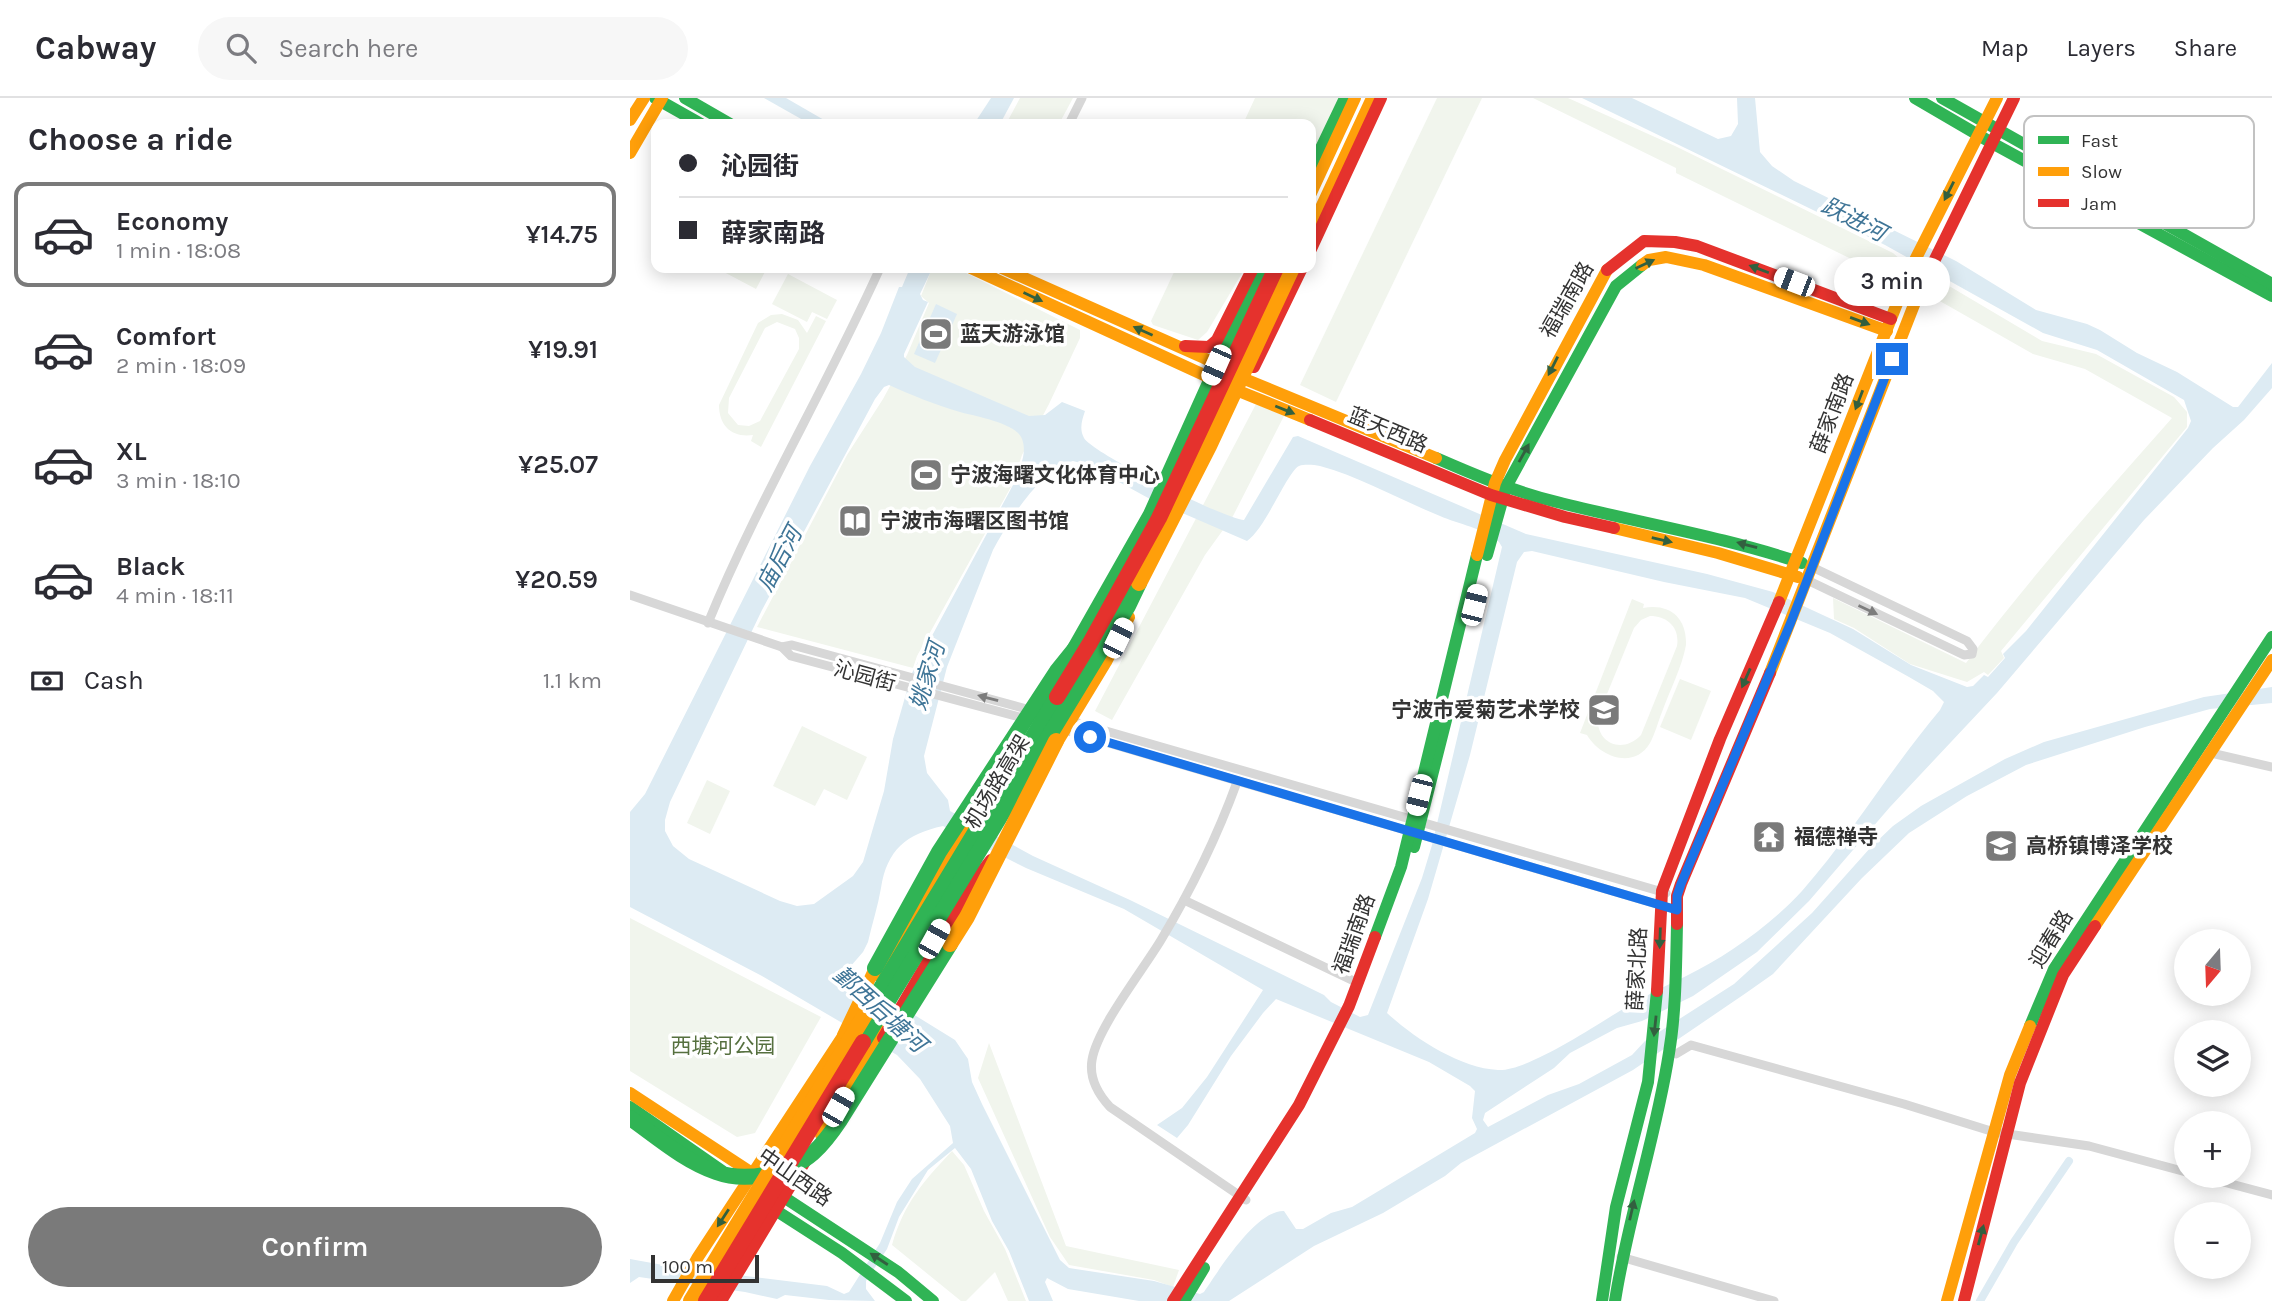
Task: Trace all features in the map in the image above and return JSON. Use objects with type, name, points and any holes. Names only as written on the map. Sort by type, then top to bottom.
[{"type":"main road","points":[[630,120],[643,98]]},
{"type":"main road","points":[[685,98],[721,119]]},
{"type":"main road","points":[[1316,159],[1345,98]]},
{"type":"main road","points":[[1316,182],[1355,98]]},
{"type":"main road","points":[[1316,218],[1372,98]]},
{"type":"main road","points":[[1316,238],[1381,98]]},
{"type":"main road","points":[[1916,98],[2024,152]]},
{"type":"main road","points":[[1942,98],[1989,133],[2024,153]]},
{"type":"main road","points":[[1919,272],[1937,254],[1989,133],[1997,98]]},
{"type":"main road","points":[[1919,272],[1920,248],[1989,133],[2014,98]]},
{"type":"main road","points":[[630,153],[659,99],[693,119]]},
{"type":"main road","points":[[2154,228],[2272,296]]},
{"type":"main road","points":[[2167,228],[2272,284]]},
{"type":"main road","name":"福瑞南路","points":[[1173,1301],[1186,1292],[1244,1198],[1340,1035],[1353,1007],[1394,911],[1419,829],[1498,491],[1616,286],[1633,270],[1650,260],[1666,257],[1704,265],[1889,325]]},
{"type":"main road","name":"薛家南路","points":[[1794,567],[1889,325],[1919,272]]},
{"type":"main road","name":"薛家南路","points":[[1809,574],[1919,272]]},
{"type":"main road","name":"蓝天西路","points":[[983,273],[1244,386],[1565,517],[1718,553],[1794,567],[1809,574]]},
{"type":"main road","name":"蓝天西路","points":[[1013,273],[1171,343],[1213,372]]},
{"type":"main road","points":[[1171,343],[1209,347],[1217,340],[1250,273]]},
{"type":"main road","points":[[677,1294],[698,1257],[842,1037],[1035,716],[1151,510],[1213,372],[1262,273]]},
{"type":"main road","name":"机场路高架","points":[[691,1301],[1116,596],[1159,518],[1274,273]]},
{"type":"main road","name":"机场路高架","points":[[706,1301],[1128,606],[1209,446],[1291,273]]},
{"type":"main road","points":[[724,1296],[838,1107],[981,859],[1107,662],[1300,273]]},
{"type":"main road","name":"薛家北路","points":[[1602,1301],[1616,1207],[1650,1066],[1669,901],[1720,739],[1794,567]]},
{"type":"main road","name":"薛家北路","points":[[1615,1301],[1621,1257],[1672,1055],[1675,977],[1669,901],[1791,622],[1809,574]]},
{"type":"main road","points":[[842,1037],[875,968],[939,852],[1058,671],[1116,596]]},
{"type":"main road","name":"迎春路","points":[[1964,1301],[2001,1132],[2010,1076],[2054,969],[2251,681],[2272,637]]},
{"type":"main road","name":"迎春路","points":[[2251,681],[2272,660]]},
{"type":"main road","points":[[630,1118],[688,1158],[720,1174],[754,1176],[779,1171],[809,1157],[830,1134],[848,1108],[967,917],[1051,753],[1076,691]]},
{"type":"main road","name":"迎春路","points":[[1947,1301],[2001,1132],[2063,975],[2211,753],[2228,716]]},
{"type":"main road","name":"福瑞南路","points":[[1353,1007],[1358,982],[1401,867],[1419,829]]},
{"type":"main road","points":[[838,1107],[859,1080],[976,879],[1000,850]]},
{"type":"main road","name":"中山西路","points":[[630,1093],[753,1173],[780,1204],[906,1301]]},
{"type":"main road","name":"中山西路","points":[[630,1107],[698,1152],[743,1188],[780,1204],[898,1272],[933,1301]]},
{"type":"street","points":[[1072,119],[1082,98]]},
{"type":"street","points":[[713,624],[750,526],[826,382],[878,273]]},
{"type":"street","points":[[1809,574],[1967,641],[1973,649],[1972,654],[1964,655],[1809,574]]},
{"type":"street","name":"沁园街","points":[[630,595],[782,647],[791,656],[941,697],[1035,716]]},
{"type":"street","name":"沁园街","points":[[782,647],[792,645],[944,686],[1035,716],[1419,829],[1449,844],[1669,901]]},
{"type":"street","name":"沁园街","points":[[1068,725],[1237,782],[1419,829],[1453,833],[1669,901]]},
{"type":"street","points":[[2211,753],[2272,767]]},
{"type":"street","points":[[1237,782],[1224,817],[1184,900],[1097,1042],[1091,1061],[1092,1076],[1101,1097],[1110,1107],[1244,1198]]},
{"type":"street","points":[[1184,900],[1358,982]]},
{"type":"street","points":[[1672,1055],[1691,1045],[2001,1132],[2089,1146],[2174,1169]]},
{"type":"street","points":[[2246,1188],[2272,1195]]},
{"type":"street","points":[[1621,1257],[1774,1301]]},
{"type":"green space","points":[[1020,98],[1073,98],[1062,119],[1009,119]]},
{"type":"green space","points":[[1255,98],[1341,98],[1316,150],[1316,119],[1245,119]]},
{"type":"green space","points":[[1437,98],[1482,98],[1336,402],[1300,385]]},
{"type":"green space","points":[[1533,98],[1568,98],[1675,146],[1893,253],[1900,259],[1892,279],[1676,173],[1676,168]]},
{"type":"green space","points":[[726,273],[764,273],[756,289]]},
{"type":"green space","name":"宁波海曙文化体育中心","points":[[930,273],[966,273],[1080,330],[1080,338],[1022,455],[1012,485],[917,656],[913,668],[757,627],[847,455],[907,355],[929,303],[921,296]]},
{"type":"green space","points":[[1174,273],[1242,273],[1207,332],[1198,340],[1153,325],[1151,321]]},
{"type":"green space","points":[[788,274],[837,300],[827,319],[812,312],[807,322],[772,304]]},
{"type":"green space","points":[[1939,280],[2042,341],[2096,354],[2174,397],[2187,412],[2187,427],[2001,651],[2004,658],[1988,675],[1984,672],[1967,682],[1910,664],[1854,628],[1834,619],[1833,598],[1966,663],[2092,508],[2172,418],[2085,369],[2033,354],[1931,296]]},
{"type":"green space","points":[[782,314],[798,320],[807,333],[816,316],[826,321],[761,447],[751,441],[753,435],[739,435],[724,425],[719,405],[758,323],[771,315]],"holes":[[[777,322],[795,329],[799,338],[799,349],[760,421],[749,426],[738,425],[728,413],[729,398],[765,328]]]},
{"type":"green space","points":[[1256,404],[1284,416],[1233,516],[1205,555],[1112,720],[1095,711]]},
{"type":"green space","points":[[1632,599],[1644,604],[1643,608],[1661,608],[1675,614],[1684,627],[1686,645],[1650,743],[1635,756],[1617,757],[1600,749],[1587,735],[1580,733]],"holes":[[[1650,616],[1667,621],[1675,629],[1677,646],[1641,735],[1626,744],[1611,743],[1601,733],[1598,716],[1634,628],[1641,620]]]},
{"type":"green space","points":[[1680,679],[1711,691],[1691,740],[1660,727]]},
{"type":"green space","points":[[802,726],[867,757],[847,800],[824,789],[815,806],[773,786]]},
{"type":"green space","points":[[707,780],[730,791],[710,834],[687,823]]},
{"type":"green space","name":"西塘河公园","points":[[630,918],[821,1017],[755,1133],[737,1137],[630,1071]]},
{"type":"green space","points":[[989,1043],[1066,1246],[1179,1270],[1173,1287],[1154,1280],[1069,1265],[1050,1237],[978,1078]]},
{"type":"green space","points":[[952,1151],[964,1165],[984,1211],[1005,1249],[1026,1301],[1008,1301],[995,1272],[966,1301],[961,1301],[892,1245],[902,1217],[916,1194]]},
{"type":"water","points":[[764,98],[786,98],[822,119],[801,119]]},
{"type":"water","points":[[991,98],[1014,98],[1003,119],[977,119]]},
{"type":"water","points":[[1582,98],[1632,98],[1718,139],[1731,136],[1738,124],[1737,98],[1755,98],[1760,152],[1772,166],[1794,181],[1956,261],[2036,310],[2100,330],[2137,353],[2177,372],[2233,407],[2238,407],[2272,363],[2272,388],[2244,420],[2213,448],[2144,520],[1997,693],[1890,807],[1809,901],[1757,952],[1693,996],[1642,1021],[1617,1028],[1570,1053],[1554,1068],[1485,1113],[1483,1120],[1488,1127],[1548,1095],[1579,1084],[1632,1055],[1645,1041],[1734,984],[1812,913],[1893,826],[1921,806],[2005,759],[2044,742],[2204,697],[2272,687],[2272,703],[2210,709],[2145,727],[2026,765],[1967,796],[1909,833],[1862,878],[1773,974],[1746,993],[1633,1070],[1461,1163],[1445,1176],[1383,1213],[1314,1246],[1229,1301],[1139,1301],[1068,1289],[1047,1278],[1045,1282],[1053,1301],[1029,1301],[971,1169],[955,1148],[928,1170],[899,1217],[887,1249],[866,1281],[866,1289],[875,1301],[785,1295],[777,1299],[639,1277],[630,1283],[630,1259],[827,1286],[844,1294],[849,1292],[880,1243],[897,1202],[912,1179],[953,1143],[950,1126],[920,1079],[897,1055],[762,976],[630,907],[630,812],[645,794],[810,466],[861,374],[899,287],[902,287],[908,273],[930,273],[920,294],[923,300],[928,302],[904,354],[915,367],[1029,416],[1045,415],[1062,402],[1085,411],[1082,431],[1084,438],[1092,446],[1160,484],[1232,517],[1244,520],[1293,437],[1298,436],[1526,534],[1707,574],[1773,592],[1853,629],[1911,665],[1967,687],[1973,686],[1984,675],[1988,677],[2005,658],[2003,654],[2026,631],[2191,421],[2184,400],[2097,350],[2043,333],[1885,245]],"holes":[[[889,385],[942,406],[1004,424],[1022,439],[1023,457],[1013,485],[912,673],[893,739],[884,791],[863,862],[853,876],[814,904],[797,906],[780,901],[689,859],[673,846],[665,831],[665,820],[670,802],[762,610],[875,399],[884,387]],[[1073,461],[1088,465],[1150,499],[1247,541],[1261,525],[1294,470],[1301,465],[1310,465],[1350,476],[1478,530],[1493,537],[1502,547],[1432,845],[1422,878],[1368,1015],[1360,1017],[1331,1002],[1324,995],[1130,900],[1033,856],[950,811],[948,800],[927,773],[924,756],[947,667],[993,550],[1007,525],[1038,485],[1049,474]],[[1532,551],[1745,598],[1830,633],[1933,691],[1944,702],[1820,869],[1769,922],[1721,957],[1635,1002],[1547,1054],[1512,1068],[1498,1070],[1453,1058],[1410,1032],[1387,1013],[1428,899],[1470,755],[1517,562],[1524,552]],[[943,826],[1026,868],[1124,909],[1263,990],[1207,1077],[1182,1108],[1157,1125],[1177,1138],[1231,1056],[1276,999],[1429,1062],[1470,1086],[1475,1091],[1472,1118],[1477,1129],[1475,1133],[1352,1207],[1331,1213],[1303,1229],[1296,1229],[1284,1211],[1273,1213],[1250,1230],[1200,1294],[1154,1281],[1069,1268],[1060,1260],[982,1104],[972,1082],[968,1059],[955,1040],[874,990],[851,972],[850,967],[868,942],[884,875],[893,854],[909,839]]]},
{"type":"water","name":"蓝天游泳馆","points":[[936,304],[957,314],[935,363],[914,354]]},
{"type":"waterway","points":[[1980,1301],[2014,1242],[2069,1161]]},
{"type":"traffic: fast","points":[[655,98],[692,119]]},
{"type":"traffic: fast","points":[[685,98],[721,119]]},
{"type":"traffic: fast","points":[[1316,159],[1345,98]]},
{"type":"traffic: fast","points":[[1915,98],[2024,160]]},
{"type":"traffic: fast","points":[[1942,98],[2024,144]]},
{"type":"traffic: fast","points":[[2148,228],[2272,296]]},
{"type":"traffic: fast","points":[[2173,228],[2272,284]]},
{"type":"traffic: fast","points":[[1487,555],[1506,487],[1616,286],[1642,265]]},
{"type":"traffic: fast","points":[[1073,648],[1149,514],[1216,365],[1262,273]]},
{"type":"traffic: fast","points":[[1436,458],[1495,483],[1541,498],[1711,537],[1802,563]]},
{"type":"traffic: fast","points":[[1375,937],[1401,867],[1477,555]]},
{"type":"traffic: fast","points":[[863,1042],[1128,606],[1139,583]]},
{"type":"traffic: fast","points":[[2030,1026],[2054,969],[2272,637]]},
{"type":"traffic: fast","points":[[875,968],[939,852],[1057,671],[1082,640]]},
{"type":"traffic: fast","points":[[869,1008],[1057,697]]},
{"type":"traffic: fast","points":[[1414,847],[1447,716]]},
{"type":"traffic: fast","points":[[1615,1301],[1669,1053],[1677,924]]},
{"type":"traffic: fast","points":[[630,1118],[693,1162],[716,1172],[740,1177],[767,1175],[792,1166],[813,1153],[837,1124],[950,944]]},
{"type":"traffic: fast","points":[[1602,1301],[1616,1207],[1648,1082],[1657,991]]},
{"type":"traffic: fast","points":[[838,1107],[858,1082]]},
{"type":"traffic: fast","points":[[630,1107],[722,1171]]},
{"type":"traffic: fast","points":[[776,1192],[898,1272],[933,1301]]},
{"type":"traffic: fast","points":[[769,1206],[842,1253],[906,1301]]},
{"type":"traffic: fast","points":[[1184,1301],[1204,1268]]},
{"type":"traffic: slow","points":[[630,120],[644,98]]},
{"type":"traffic: slow","points":[[630,153],[662,98]]},
{"type":"traffic: slow","points":[[1316,182],[1355,98]]},
{"type":"traffic: slow","points":[[1316,218],[1372,98]]},
{"type":"traffic: slow","points":[[1779,602],[1911,268],[1997,98]]},
{"type":"traffic: slow","points":[[1642,265],[1649,260],[1666,257],[1704,265],[1887,331]]},
{"type":"traffic: slow","points":[[1477,555],[1495,483],[1505,460],[1607,270]]},
{"type":"traffic: slow","points":[[982,273],[1241,392],[1310,420]]},
{"type":"traffic: slow","points":[[1013,273],[1202,357],[1247,380],[1436,458]]},
{"type":"traffic: slow","points":[[1139,583],[1209,446],[1290,273]]},
{"type":"traffic: slow","points":[[1770,673],[1919,292]]},
{"type":"traffic: slow","points":[[1614,528],[1718,553],[1798,577]]},
{"type":"traffic: slow","points":[[1052,751],[1106,662],[1129,617]]},
{"type":"traffic: slow","points":[[2095,926],[2272,660]]},
{"type":"traffic: slow","points":[[950,944],[967,917],[1056,741]]},
{"type":"traffic: slow","points":[[879,976],[1014,750]]},
{"type":"traffic: slow","points":[[843,1035],[875,968]]},
{"type":"traffic: slow","points":[[691,1301],[869,1008]]},
{"type":"traffic: slow","points":[[821,1135],[885,1025]]},
{"type":"traffic: slow","points":[[1947,1301],[2010,1075],[2030,1026]]},
{"type":"traffic: slow","points":[[673,1301],[698,1257],[847,1030]]},
{"type":"traffic: slow","points":[[630,1093],[758,1177]]},
{"type":"traffic: jam","points":[[1316,238],[1381,98]]},
{"type":"traffic: jam","points":[[1919,292],[2014,98]]},
{"type":"traffic: jam","points":[[1607,270],[1644,241],[1675,242],[1697,246],[1891,319]]},
{"type":"traffic: jam","points":[[1185,346],[1209,347],[1217,340],[1250,273]]},
{"type":"traffic: jam","points":[[1057,697],[1159,518],[1274,273]]},
{"type":"traffic: jam","points":[[1254,367],[1300,273]]},
{"type":"traffic: jam","points":[[1310,420],[1491,495],[1614,528]]},
{"type":"traffic: jam","points":[[1657,991],[1662,891],[1720,739],[1779,602]]},
{"type":"traffic: jam","points":[[1677,924],[1677,896],[1681,884],[1770,673]]},
{"type":"traffic: jam","points":[[883,1038],[976,879],[991,860]]},
{"type":"traffic: jam","points":[[1964,1301],[2020,1083],[2063,975],[2095,926]]},
{"type":"traffic: jam","points":[[1173,1301],[1299,1105],[1349,1006],[1375,937]]},
{"type":"traffic: jam","points":[[706,1301],[863,1042]]},
{"type":"traffic: jam","points":[[721,1301],[809,1155]]},
{"type":"place","name":"蓝天游泳馆","points":[[936,334]]},
{"type":"place","name":"宁波海曙文化体育中心","points":[[926,475]]},
{"type":"place","name":"宁波市海曙区图书馆","points":[[855,521]]},
{"type":"place","name":"宁波市爱菊艺术学校","points":[[1604,710]]},
{"type":"place","name":"福德禅寺","points":[[1769,837]]},
{"type":"place","name":"高桥镇博泽学校","points":[[2001,846]]},
{"type":"route","points":[[1090,737],[1677,910],[1677,896],[1681,884],[1791,622],[1892,359]]},
{"type":"water label","name":"跃进河","points":[[1854,219]]},
{"type":"water label","name":"庙后河","points":[[779,559]]},
{"type":"water label","name":"姚家河","points":[[927,676]]},
{"type":"water label","name":"鄞西后塘河","points":[[880,1009]]}]
